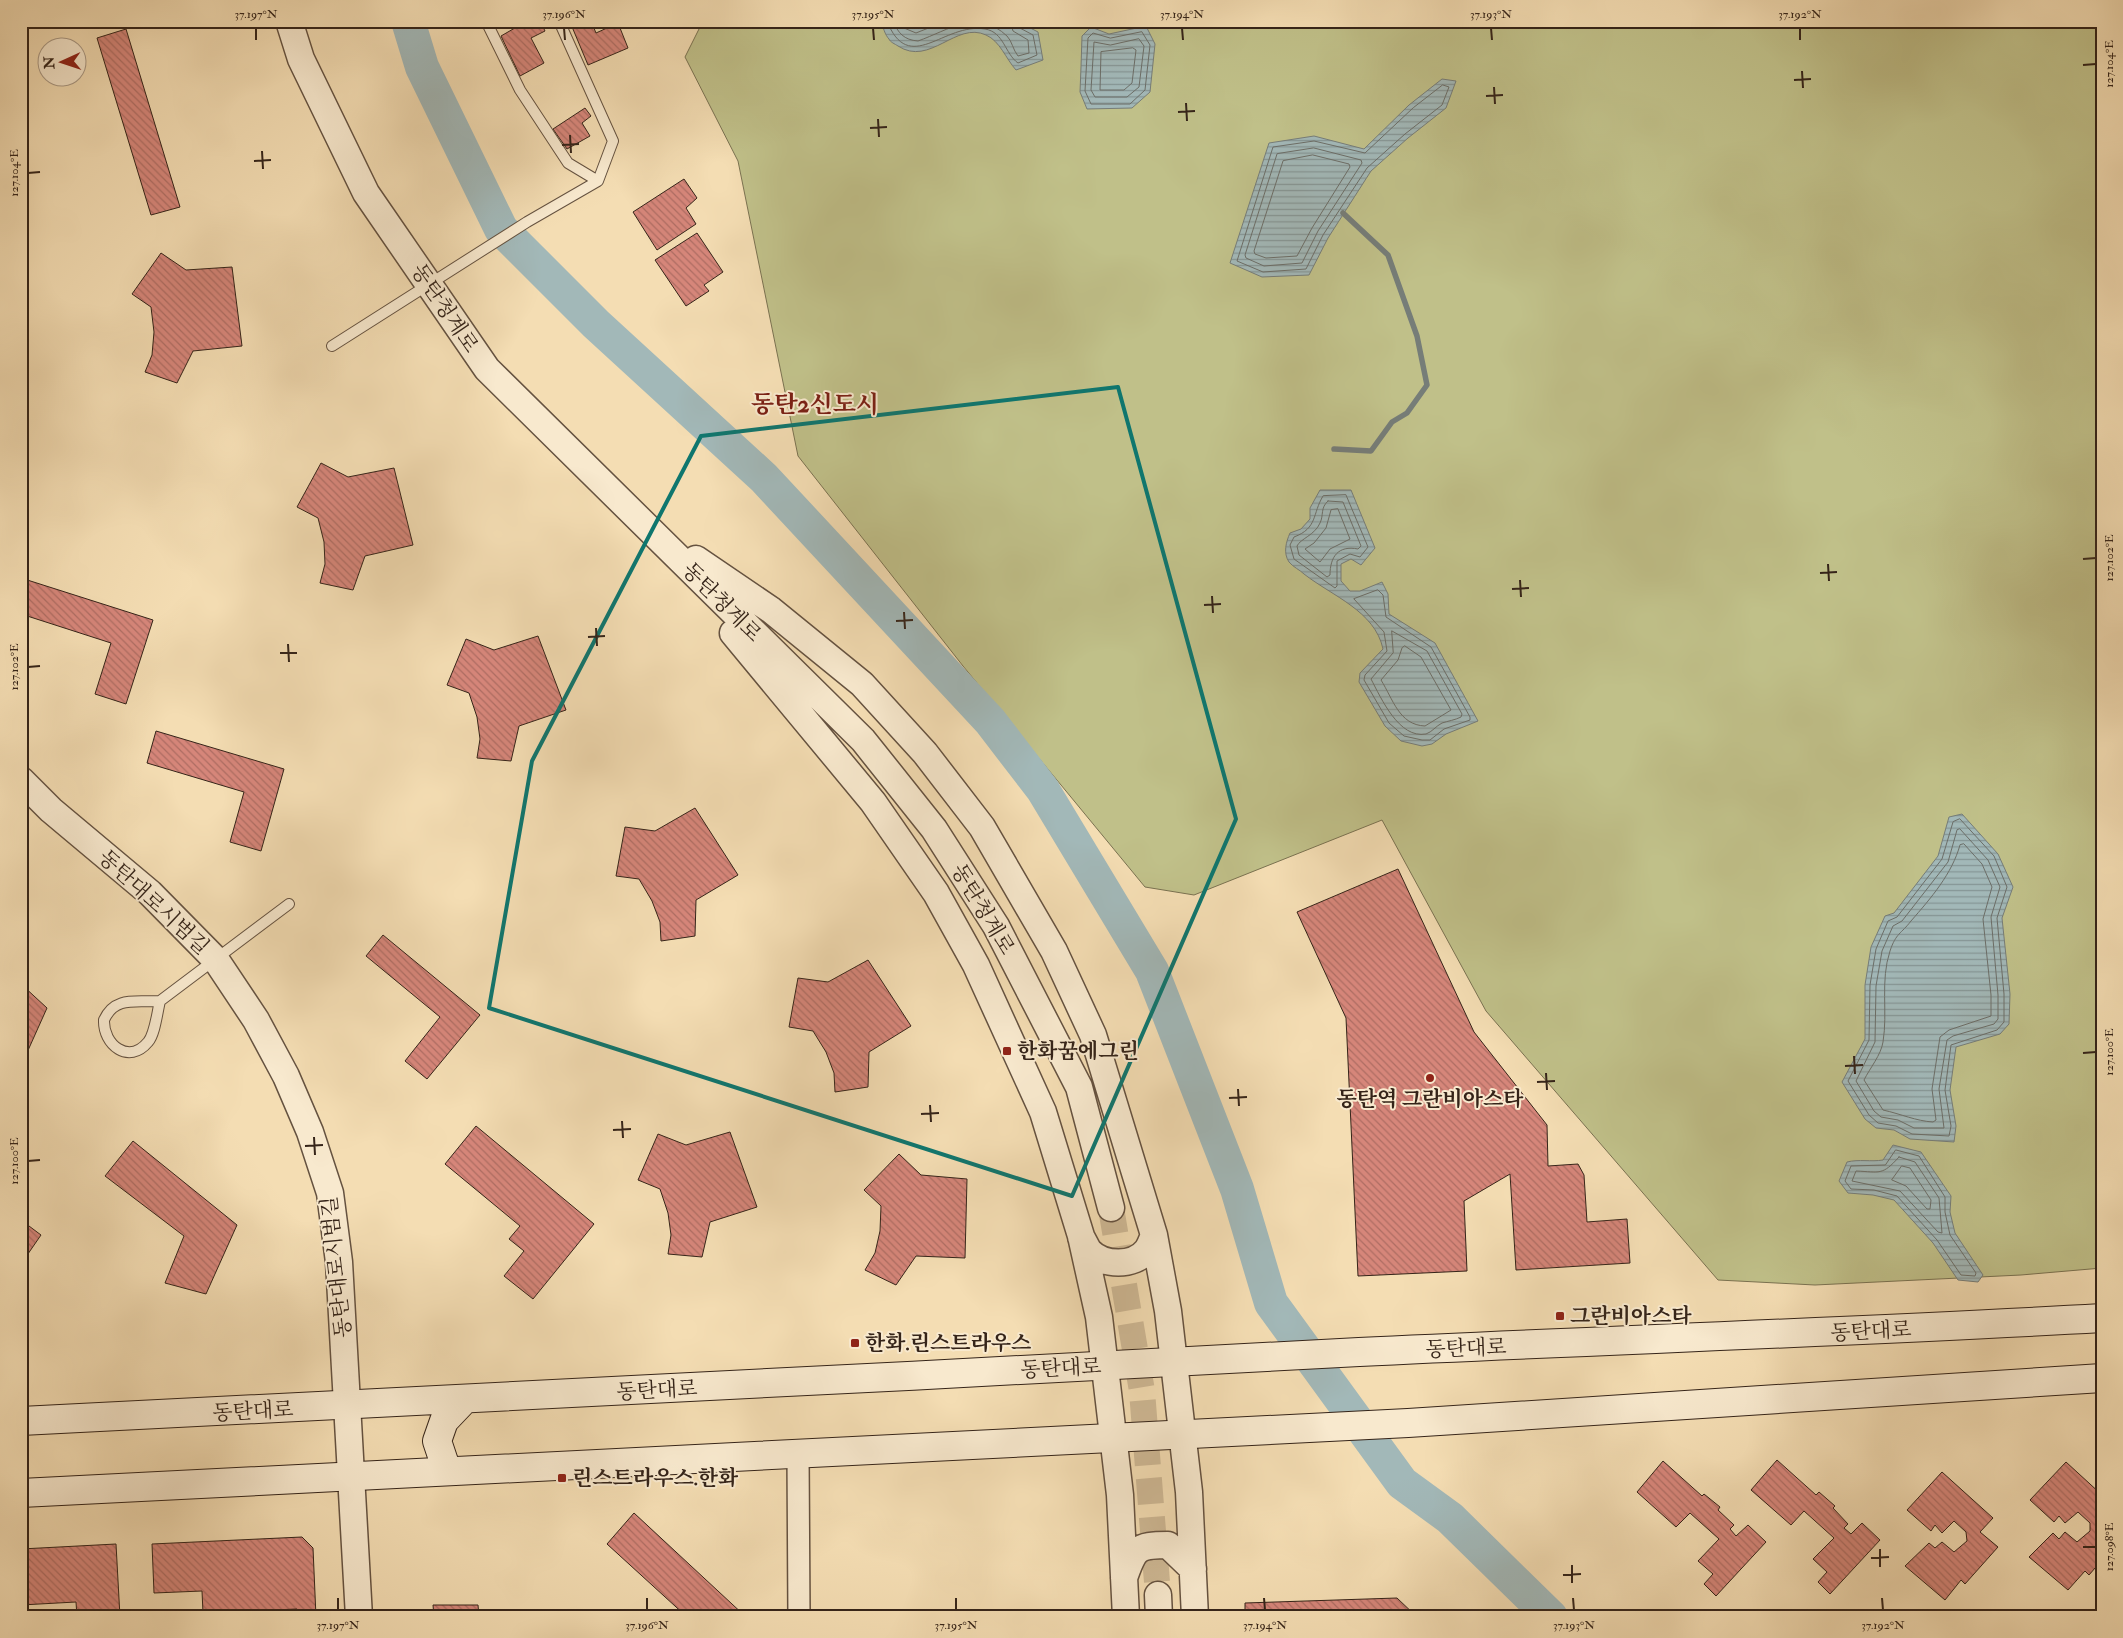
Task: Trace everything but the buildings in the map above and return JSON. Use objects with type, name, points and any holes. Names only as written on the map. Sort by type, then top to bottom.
[{"type":"main road","name":"동탄대로","points":[[21,1421],[463,1401],[1358,1352],[1885,1331],[2102,1318]]},
{"type":"main road","points":[[21,1493],[1408,1423],[2102,1378]]},
{"type":"main road","points":[[447,1472],[437,1441],[444,1421],[463,1401]]},
{"type":"street","name":"동탄청계로","points":[[290,21],[301,59],[366,193],[486,369],[863,740],[934,829],[996,926],[1079,1087],[1110,1208]]},
{"type":"street","points":[[642,523],[771,610],[862,684],[925,753],[982,827],[1054,951],[1093,1035],[1154,1235],[1168,1311],[1184,1434],[1189,1492],[1195,1617]]},
{"type":"street","points":[[642,523],[873,802],[936,893],[976,965],[1043,1112],[1081,1236],[1099,1317],[1120,1496],[1126,1617]]},
{"type":"street","name":"동탄대로시범길","points":[[21,780],[51,810],[150,893],[216,960],[256,1020],[286,1076],[310,1132],[330,1193],[339,1262],[359,1617]]},
{"type":"street","points":[[1081,1236],[1089,1251],[1100,1259],[1115,1263],[1131,1261],[1146,1251],[1154,1235]]},
{"type":"street","points":[[798,1454],[799,1617]]},
{"type":"street","points":[[1124,1578],[1132,1554],[1146,1545],[1168,1545],[1193,1570]]},
{"type":"lane","points":[[486,21],[520,90],[568,163],[598,181]]},
{"type":"lane","points":[[332,346],[527,222],[598,181],[613,141],[559,21]]},
{"type":"lane","points":[[160,1001],[152,1037],[141,1048],[125,1051],[112,1044],[104,1029],[108,1012],[122,1002],[160,1001],[289,904]]},
{"type":"lane","points":[[140,1002],[147,1008],[154,1022]]},
{"type":"highlighted area","points":[[1118,387],[1236,819],[1072,1196],[489,1008],[532,761],[701,436]]},
{"type":"green space","points":[[703,21],[2102,21],[2102,1268],[2021,1275],[1815,1285],[1718,1280],[1486,1011],[1382,820],[1194,895],[1145,887],[963,666],[798,456],[738,161],[685,57]]},
{"type":"water","points":[[881,21],[1017,21],[1038,32],[1043,60],[1016,70],[995,41],[986,35],[975,32],[953,38],[932,48],[910,51],[890,41]]},
{"type":"water","points":[[1146,26],[1155,44],[1150,92],[1132,108],[1087,109],[1080,92],[1082,36],[1091,27],[1109,34]]},
{"type":"water","points":[[1442,79],[1456,81],[1446,108],[1371,171],[1328,238],[1309,275],[1262,277],[1230,263],[1269,143],[1314,136],[1364,149],[1409,105]]},
{"type":"water","points":[[1320,490],[1351,490],[1375,548],[1361,565],[1351,559],[1341,564],[1341,581],[1350,591],[1360,591],[1382,582],[1388,594],[1389,614],[1435,643],[1478,721],[1446,734],[1432,744],[1422,746],[1401,741],[1385,726],[1359,682],[1360,673],[1383,649],[1378,636],[1362,614],[1292,565],[1286,555],[1286,544],[1290,533],[1301,529],[1310,519],[1310,508]]},
{"type":"water","points":[[1962,814],[1998,854],[2013,887],[2002,918],[2010,994],[2009,1024],[2000,1034],[1956,1047],[1950,1090],[1956,1126],[1954,1142],[1910,1139],[1894,1130],[1876,1128],[1865,1119],[1842,1082],[1865,1039],[1865,985],[1871,947],[1885,916],[1894,913],[1938,856],[1949,817]]},
{"type":"water","points":[[1893,1145],[1921,1152],[1951,1196],[1950,1212],[1955,1233],[1983,1275],[1978,1282],[1958,1280],[1933,1243],[1894,1200],[1873,1195],[1848,1193],[1839,1181],[1847,1162],[1883,1160]]},
{"type":"waterway","points":[[408,21],[422,67],[501,229],[596,324],[764,478],[990,721],[1043,790],[1152,971],[1237,1189],[1271,1303],[1402,1483],[1450,1518],[1551,1617]]},
{"type":"waterway","points":[[1334,449],[1371,451],[1392,422],[1407,413],[1427,385],[1417,336],[1388,255],[1343,213]]},
{"type":"tunnel","points":[[1111,1208],[1142,1391],[1158,1595]]},
{"type":"place","name":"한화꿈에그린","points":[[1007,1051]]},
{"type":"place","name":"동탄역 그란비아스타","points":[[1430,1078]]},
{"type":"place","name":"그란비아스타","points":[[1560,1316]]},
{"type":"place","name":"한화.린스트라우스","points":[[855,1343]]},
{"type":"place","name":"린스트라우스.한화","points":[[562,1478]]},
{"type":"district","name":"동탄2신도시","points":[[815,404]]}]
